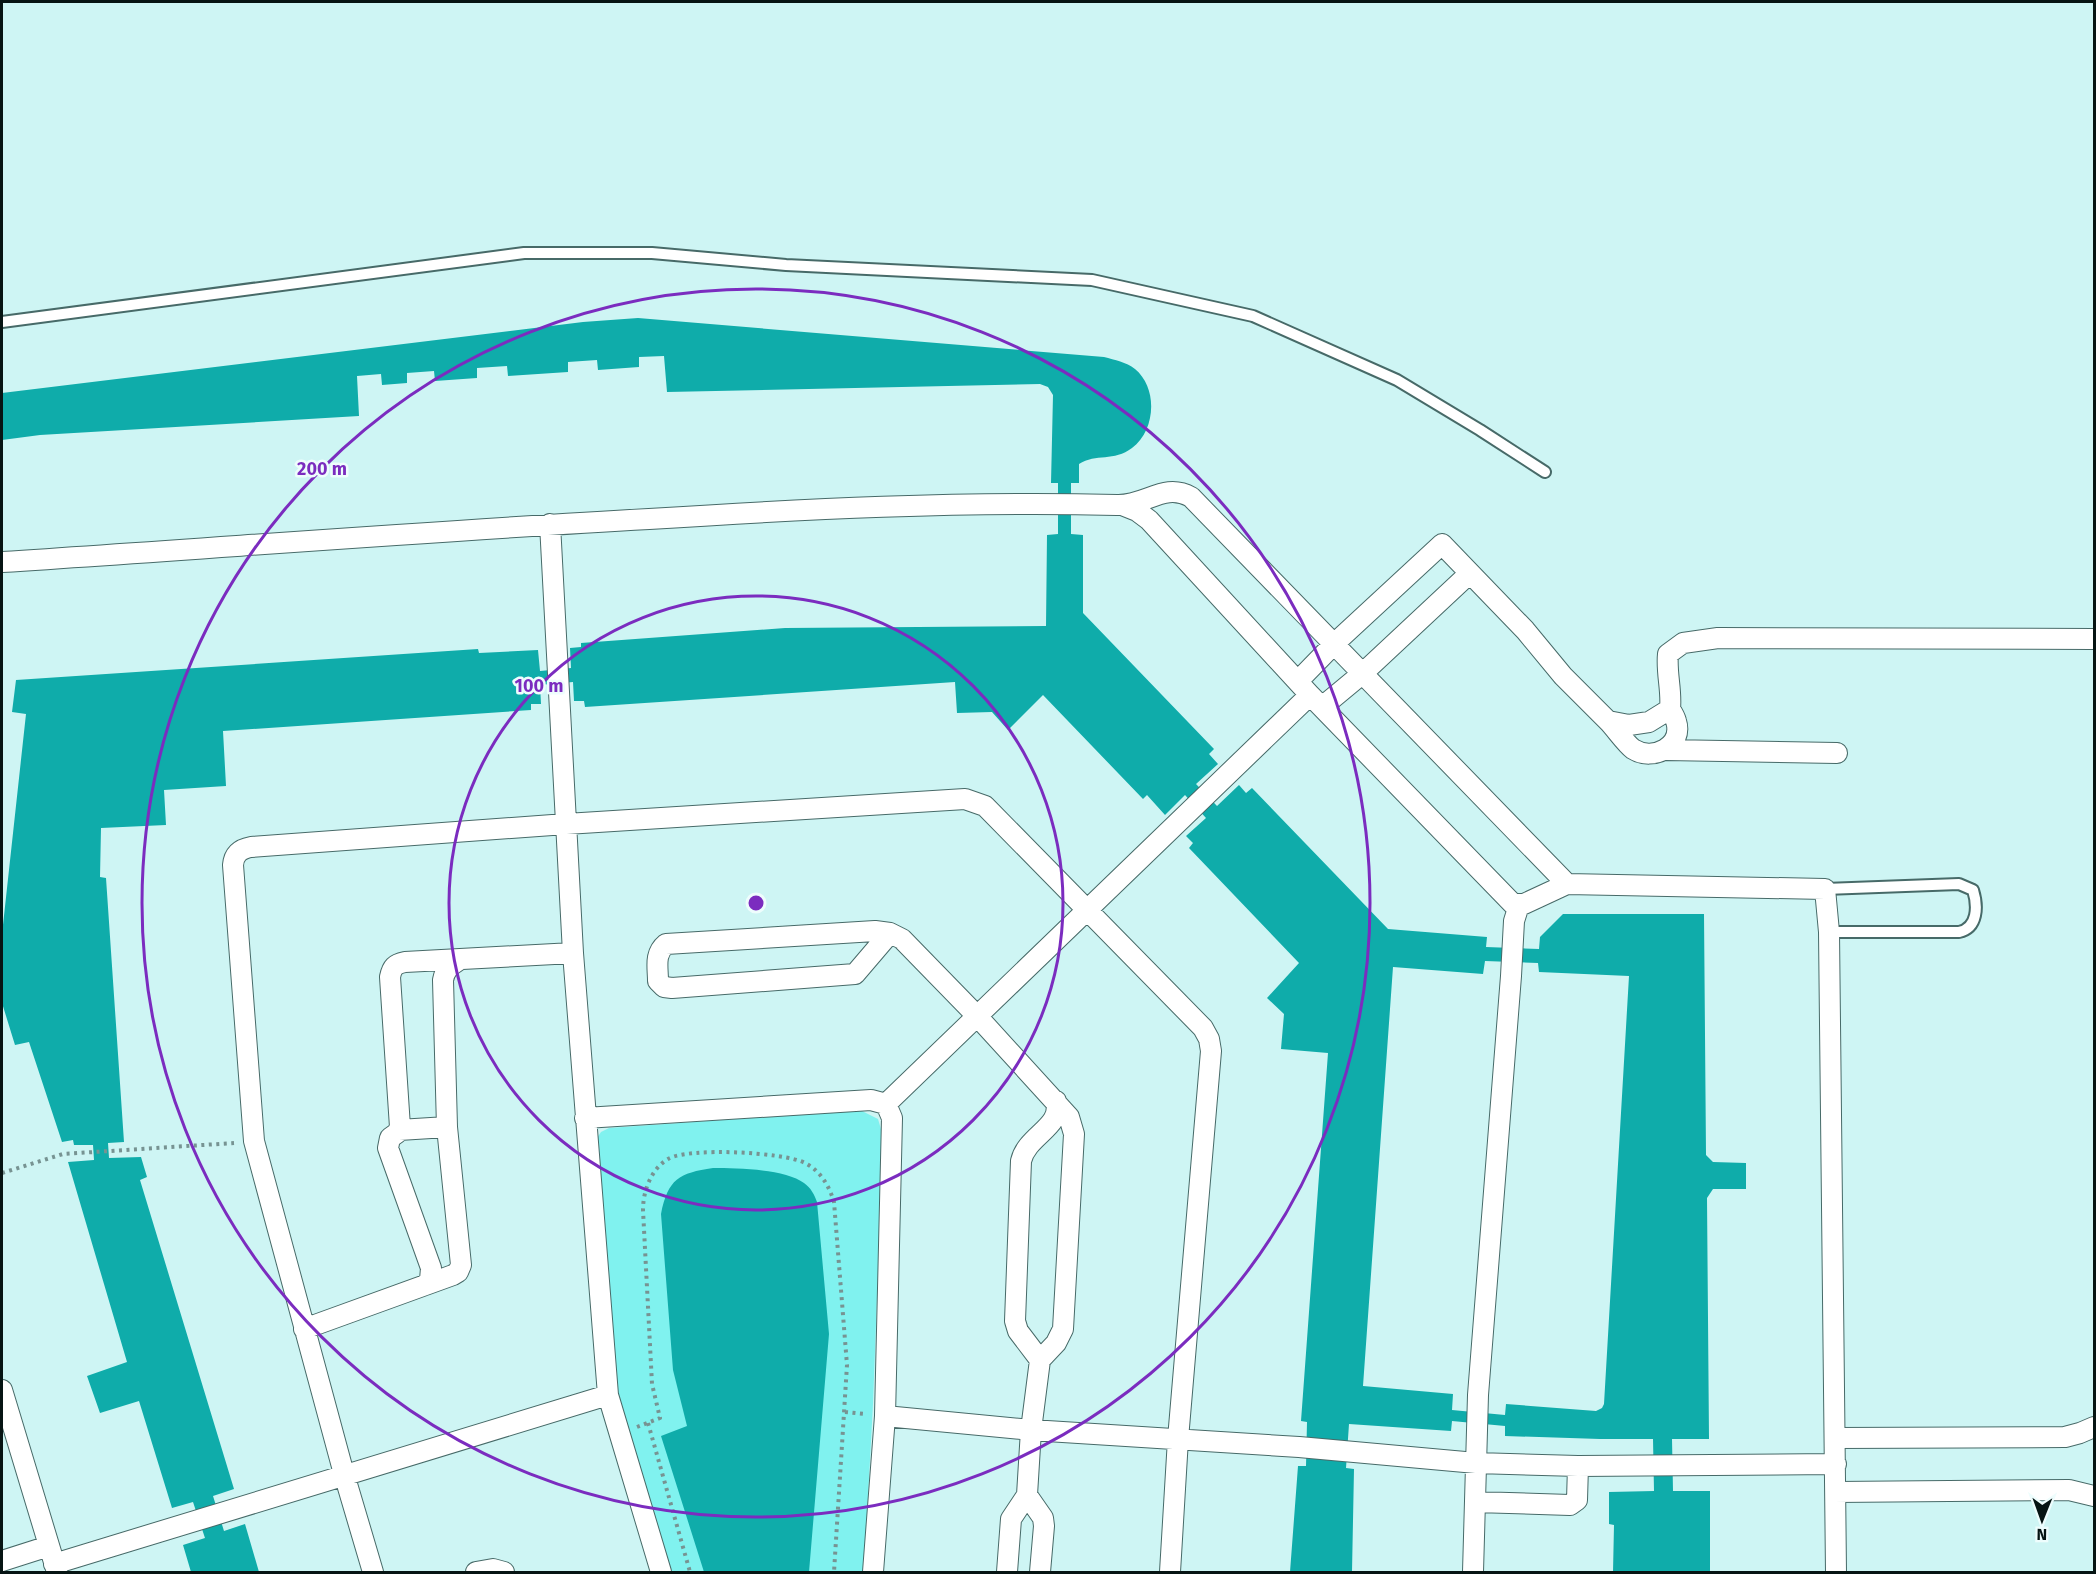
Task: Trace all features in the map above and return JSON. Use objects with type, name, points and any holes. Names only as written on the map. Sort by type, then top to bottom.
[{"type":"street","points":[[2,567],[550,524],[795,510],[1046,504],[1122,506],[1139,503],[1170,491],[1181,491],[1191,496],[1567,884]]},
{"type":"street","points":[[1122,506],[1137,511],[1149,520],[1310,694],[1508,899],[1519,905]]},
{"type":"street","points":[[550,524],[573,953],[608,1395],[661,1572]]},
{"type":"street","points":[[886,1104],[1310,694],[1335,643],[1442,544],[1526,630],[1563,676],[1633,749],[1651,754],[1666,750],[1837,753]]},
{"type":"street","points":[[1310,694],[1363,673],[1470,573]]},
{"type":"street","points":[[1666,750],[1676,737],[1677,722],[1670,709],[1671,695],[1666,670],[1668,654],[1683,643],[1718,639],[2094,639]]},
{"type":"street","points":[[1608,721],[1629,725],[1648,722],[1670,709]]},
{"type":"street","points":[[373,1572],[344,1474],[254,1141],[233,859],[243,848],[250,847],[965,799],[985,806],[1203,1028],[1209,1039],[1211,1052],[1178,1439],[1170,1572]]},
{"type":"street","points":[[1473,1572],[1478,1395],[1514,921],[1519,905],[1567,884],[1825,889],[1829,932],[1836,1572]]},
{"type":"street","points":[[890,933],[855,974],[672,988],[664,987],[658,981],[657,955],[666,945],[875,931],[890,933],[902,939],[977,1016],[1069,1117],[1073,1125],[1072,1180],[1063,1329],[1056,1343],[1040,1360],[1031,1430],[1027,1495],[1011,1519],[1007,1572]]},
{"type":"street","points":[[399,1130],[390,977],[391,970],[396,964],[573,953]]},
{"type":"street","points":[[304,1329],[453,1275],[458,1272],[461,1265],[447,1127],[443,980],[444,972],[459,960]]},
{"type":"street","points":[[585,1118],[871,1100],[886,1104]]},
{"type":"street","points":[[1040,1360],[1018,1331],[1015,1321],[1021,1161],[1023,1152],[1029,1144],[1054,1120],[1058,1108],[1056,1101]]},
{"type":"street","points":[[873,1572],[885,1416],[892,1118],[886,1104]]},
{"type":"street","points":[[425,1285],[430,1280],[431,1268],[388,1148],[390,1138],[399,1130],[447,1127]]},
{"type":"street","points":[[2,1390],[53,1561]]},
{"type":"street","points":[[2,1561],[53,1561],[174,1528],[344,1474],[608,1395]]},
{"type":"street","points":[[885,1416],[1031,1430],[1357,1451],[1476,1463],[1578,1466],[1836,1464]]},
{"type":"street","points":[[1836,1438],[2065,1437],[2094,1427]]},
{"type":"street","points":[[1475,1502],[1570,1505],[1577,1500],[1578,1466]]},
{"type":"street","points":[[1836,1492],[2069,1490],[2094,1496]]},
{"type":"street","points":[[1027,1495],[1043,1518],[1040,1572]]},
{"type":"street","points":[[476,1572],[493,1569],[504,1572]]},
{"type":"lane","points":[[2,322],[524,253],[652,253],[786,265],[1092,280],[1253,316],[1397,380],[1545,472]]},
{"type":"lane","points":[[1825,889],[1959,884],[1973,890],[1975,897],[1975,917],[1972,925],[1959,932],[1829,932]]},
{"type":"path","points":[[2,1173],[63,1154],[254,1141]]},
{"type":"path","points":[[690,1572],[648,1423],[660,1418],[652,1384],[643,1204],[643,1197],[650,1178],[668,1159],[684,1153],[769,1154],[789,1157],[806,1163],[818,1172],[828,1185],[834,1203],[847,1365],[834,1572]]},
{"type":"shaded area","points":[[638,318],[1104,357],[1128,365],[1135,369],[1148,387],[1151,409],[1146,431],[1132,448],[1119,455],[1092,459],[1079,464],[1079,483],[1071,483],[1071,534],[1083,535],[1083,613],[1214,749],[1209,754],[1218,764],[1196,784],[1217,806],[1239,785],[1246,793],[1252,788],[1388,929],[1487,937],[1486,947],[1539,949],[1540,937],[1563,914],[1704,914],[1706,1155],[1713,1162],[1746,1163],[1746,1189],[1713,1189],[1707,1198],[1709,1439],[1672,1439],[1673,1491],[1710,1491],[1710,1572],[1613,1572],[1614,1525],[1609,1524],[1609,1492],[1654,1491],[1653,1439],[1505,1436],[1505,1426],[1452,1421],[1451,1431],[1349,1424],[1346,1468],[1354,1469],[1352,1572],[1290,1572],[1298,1466],[1306,1466],[1307,1422],[1301,1421],[1328,1053],[1281,1049],[1284,1014],[1267,998],[1299,963],[1189,848],[1193,843],[1186,836],[1206,818],[1185,795],[1165,815],[1147,795],[1143,799],[1043,695],[1008,730],[992,712],[957,713],[955,682],[585,707],[584,701],[574,701],[573,682],[540,685],[541,704],[531,704],[531,710],[223,731],[226,786],[164,790],[166,825],[101,828],[100,877],[106,878],[124,1142],[108,1143],[109,1158],[141,1157],[147,1177],[140,1180],[234,1489],[213,1496],[224,1531],[245,1524],[259,1572],[191,1572],[183,1545],[205,1538],[193,1502],[172,1508],[139,1401],[100,1413],[87,1376],[127,1362],[68,1162],[94,1160],[93,1145],[74,1145],[73,1140],[62,1142],[29,1042],[15,1045],[2,1003],[2,934],[26,714],[12,712],[16,680],[478,649],[479,653],[538,650],[540,671],[571,668],[570,648],[581,647],[581,643],[785,628],[1046,626],[1047,535],[1058,534],[1058,483],[1051,483],[1053,395],[1048,387],[1040,384],[667,392],[664,356],[639,357],[639,367],[598,370],[597,360],[568,362],[568,372],[508,376],[507,366],[477,368],[477,378],[435,381],[434,371],[407,373],[407,383],[382,385],[381,374],[357,376],[359,416],[40,435],[2,440],[2,393],[583,322]],"holes":[[[1485,961],[1538,963],[1539,972],[1629,976],[1604,1404],[1596,1411],[1506,1404],[1505,1415],[1452,1410],[1453,1394],[1363,1386],[1393,967],[1483,974]]]},
{"type":"shaded area","points":[[860,1110],[878,1119],[883,1136],[864,1572],[672,1572],[623,1414],[612,1368],[597,1138],[601,1132],[609,1128]]},
{"type":"shaded area","points":[[713,1168],[761,1170],[796,1178],[812,1191],[817,1202],[829,1334],[809,1572],[704,1572],[661,1436],[687,1426],[673,1370],[661,1214],[667,1193],[677,1180],[692,1172]]}]
